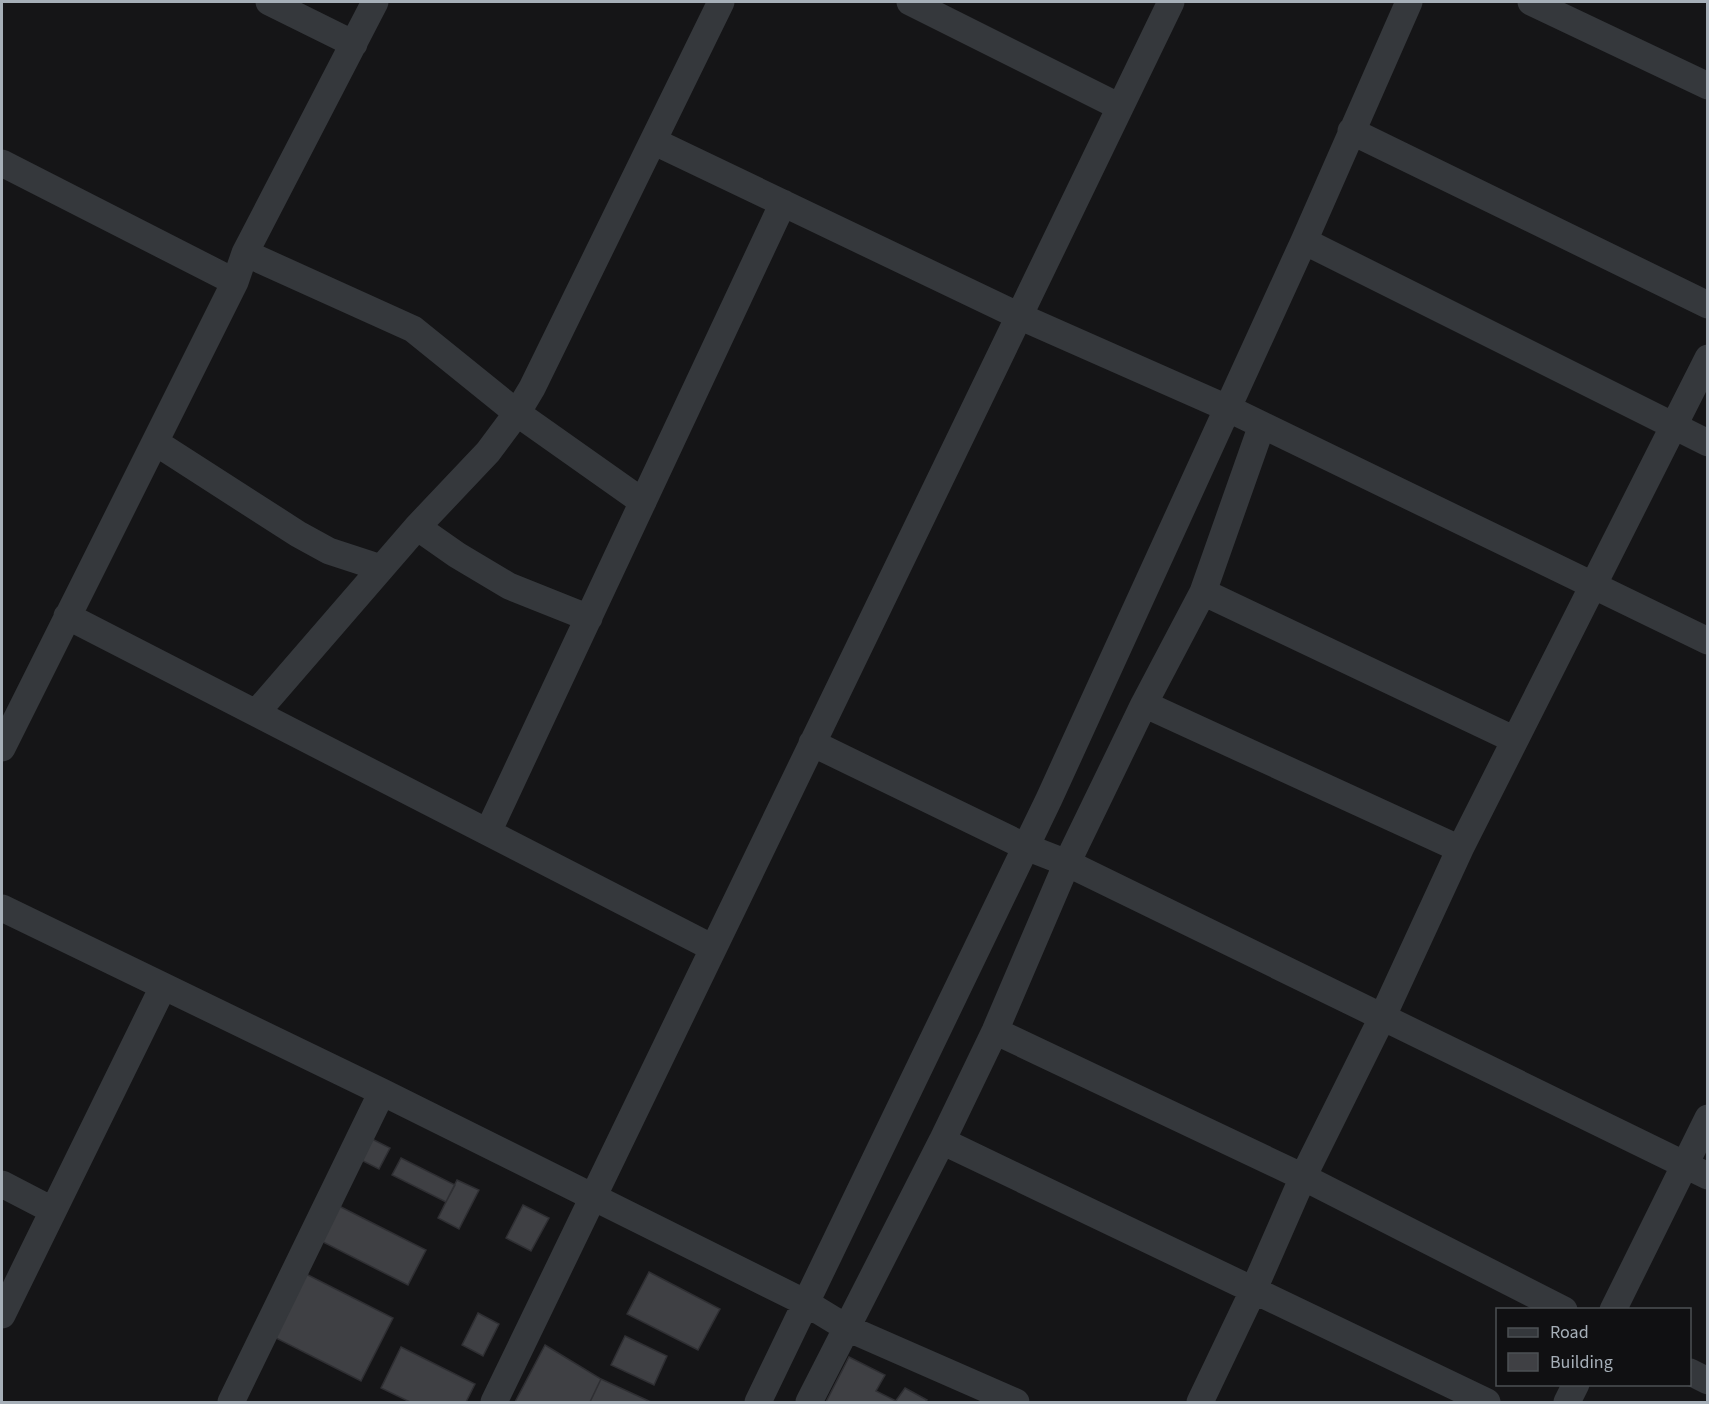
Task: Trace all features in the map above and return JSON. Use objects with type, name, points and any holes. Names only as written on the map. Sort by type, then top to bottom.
[{"type":"street","points":[[268,2],[354,44]]},
{"type":"street","points":[[2,748],[235,282],[245,253],[375,2]]},
{"type":"street","points":[[256,713],[417,526],[488,452],[517,413],[532,388],[721,2]]},
{"type":"street","points":[[910,2],[1120,107]]},
{"type":"street","points":[[494,1402],[1171,2]]},
{"type":"street","points":[[759,1402],[1026,847],[1304,241],[1409,2]]},
{"type":"street","points":[[1531,2],[1707,86]]},
{"type":"street","points":[[1352,131],[1707,305]]},
{"type":"street","points":[[653,141],[1019,315],[1227,408],[1707,641]]},
{"type":"street","points":[[2,163],[235,282]]},
{"type":"street","points":[[488,832],[783,203]]},
{"type":"street","points":[[1304,241],[1707,443]]},
{"type":"street","points":[[245,253],[413,329],[517,413],[643,502]]},
{"type":"street","points":[[1200,1402],[1254,1289],[1303,1177],[1382,1018],[1460,849],[1707,358]]},
{"type":"street","points":[[809,1402],[942,1141],[995,1030],[1067,863],[1144,704],[1203,592],[1262,425]]},
{"type":"street","points":[[155,442],[308,540],[329,551],[381,568]]},
{"type":"street","points":[[417,526],[457,555],[509,585],[589,618]]},
{"type":"street","points":[[1203,592],[1515,740]]},
{"type":"street","points":[[67,616],[713,948]]},
{"type":"street","points":[[1144,704],[1460,849]]},
{"type":"street","points":[[812,743],[1026,847],[1067,863],[1696,1170]]},
{"type":"street","points":[[2,908],[382,1092],[806,1303],[847,1328],[1016,1402]]},
{"type":"street","points":[[2,1315],[163,987]]},
{"type":"street","points":[[995,1030],[1303,1177],[1560,1308]]},
{"type":"street","points":[[231,1402],[382,1092]]},
{"type":"street","points":[[1614,1308],[1696,1170],[1707,1118]]},
{"type":"street","points":[[942,1141],[1487,1402]]},
{"type":"street","points":[[2,1184],[52,1210]]},
{"type":"street","points":[[1691,1373],[1707,1381]]},
{"type":"street","points":[[1568,1402],[1575,1386]]},
{"type":"building","points":[[372,1139],[390,1148],[379,1169],[361,1160]]},
{"type":"building","points":[[401,1158],[455,1185],[446,1202],[392,1175]]},
{"type":"building","points":[[457,1180],[479,1190],[459,1229],[438,1218]]},
{"type":"building","points":[[337,1205],[426,1250],[408,1285],[319,1240]]},
{"type":"building","points":[[523,1205],[549,1218],[531,1251],[506,1238]]},
{"type":"building","points":[[649,1272],[720,1309],[698,1350],[627,1314]]},
{"type":"building","points":[[304,1273],[393,1318],[361,1381],[272,1336]]},
{"type":"building","points":[[478,1313],[499,1324],[483,1356],[462,1345]]},
{"type":"building","points":[[625,1336],[667,1356],[654,1385],[611,1365]]},
{"type":"building","points":[[545,1345],[601,1379],[590,1402],[515,1402]]},
{"type":"building","points":[[401,1347],[475,1384],[466,1402],[410,1402],[381,1388]]},
{"type":"building","points":[[849,1357],[885,1375],[876,1391],[896,1401],[826,1402]]},
{"type":"building","points":[[601,1379],[651,1402],[590,1402]]},
{"type":"building","points":[[905,1388],[927,1400],[925,1402],[895,1402]]}]
